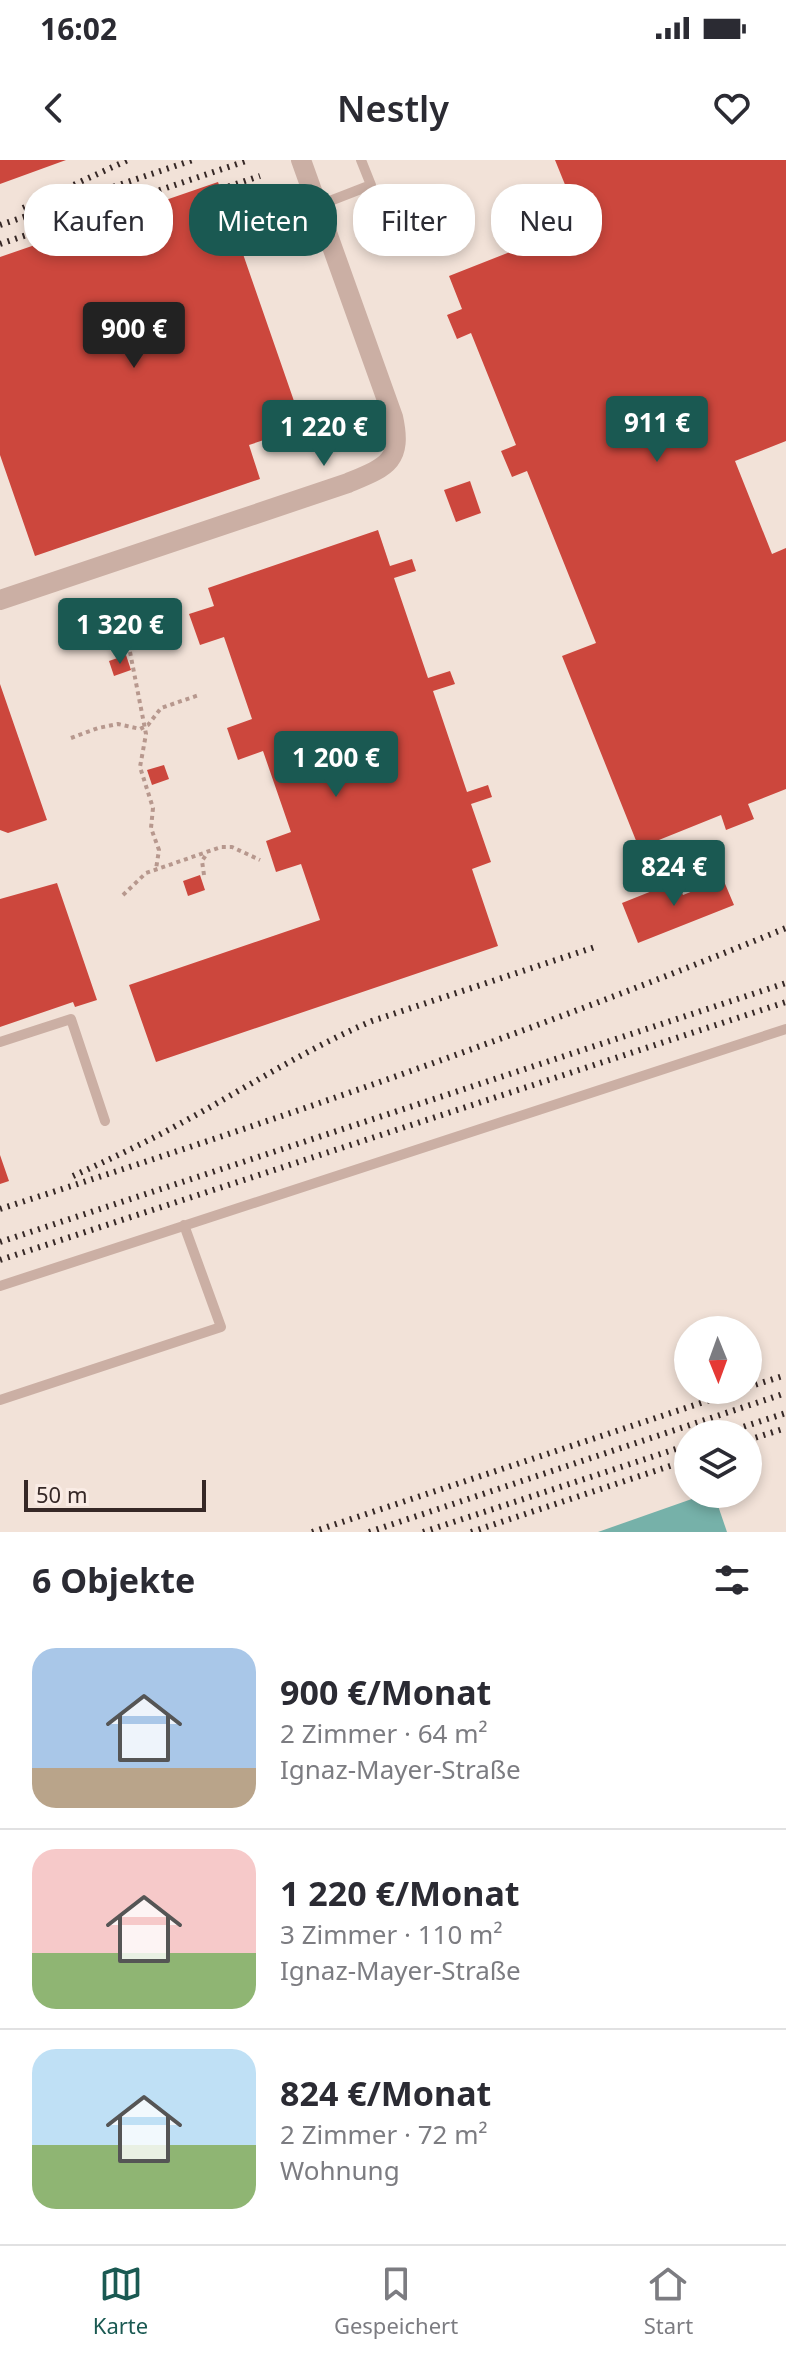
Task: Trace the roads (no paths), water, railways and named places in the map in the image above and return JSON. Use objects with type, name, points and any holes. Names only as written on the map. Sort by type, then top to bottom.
[{"type":"street","points":[[301,160],[309,184]]},
{"type":"street","points":[[0,600],[348,483],[377,470],[394,458],[398,439],[393,417],[335,256]]},
{"type":"lane","points":[[337,198],[371,185],[361,160]]},
{"type":"lane","points":[[0,1042],[71,1019],[105,1121]]},
{"type":"lane","points":[[0,1286],[786,1029]]},
{"type":"lane","points":[[0,1400],[221,1327],[184,1225]]},
{"type":"water","points":[[674,1505],[674,1508],[719,1508],[727,1532],[598,1532]]},
{"type":"railway","points":[[23,208],[128,160]]},
{"type":"railway","points":[[0,225],[193,160]]},
{"type":"railway","points":[[0,244],[249,160]]},
{"type":"railway","points":[[236,184],[260,176]]},
{"type":"railway","points":[[0,1209],[396,1076],[592,1005],[786,928]]},
{"type":"railway","points":[[73,1176],[156,1136],[300,1056],[372,1021],[595,947]]},
{"type":"railway","points":[[0,1242],[786,983]]},
{"type":"railway","points":[[0,1260],[786,1002]]},
{"type":"railway","points":[[762,1383],[786,1375]]},
{"type":"railway","points":[[369,1532],[786,1393]]},
{"type":"railway","points":[[312,1532],[698,1404]]},
{"type":"railway","points":[[762,1421],[786,1413]]},
{"type":"railway","points":[[762,1436],[786,1428]]},
{"type":"railway","points":[[423,1532],[674,1450]]},
{"type":"railway","points":[[471,1532],[674,1465]]}]
